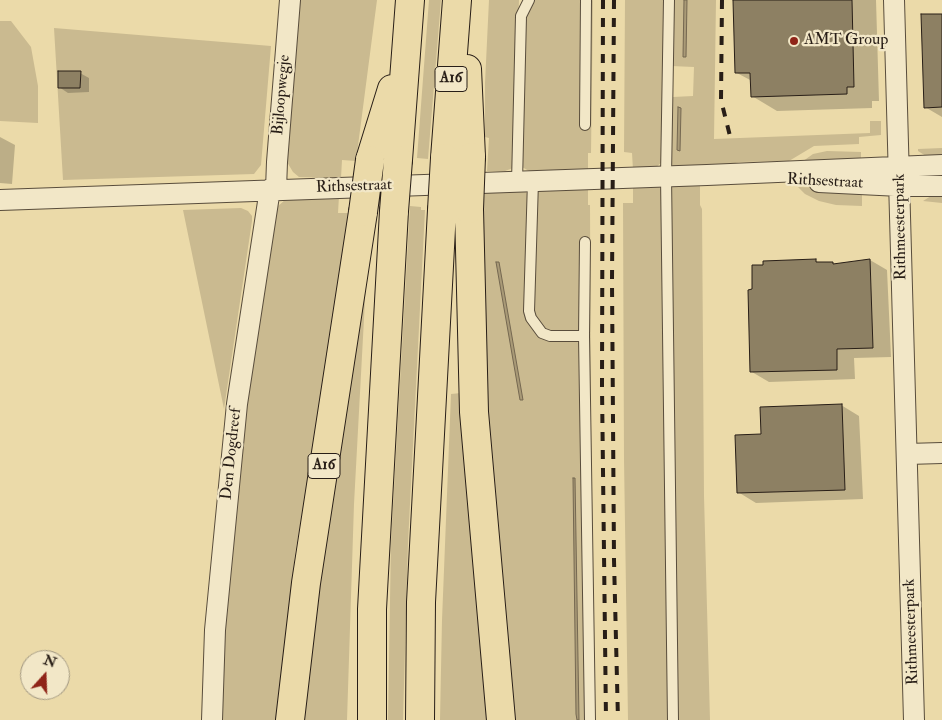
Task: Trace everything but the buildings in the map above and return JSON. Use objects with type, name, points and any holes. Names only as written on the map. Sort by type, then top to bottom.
[{"type":"highway","name":"A16","points":[[372,720],[372,609],[394,212],[410,0]]},
{"type":"highway","name":"A16","points":[[458,0],[458,158],[469,209],[474,412],[501,720]]},
{"type":"highway","name":"A16","points":[[420,720],[421,602],[442,210],[458,158],[464,0]]},
{"type":"highway","name":"A16","points":[[290,720],[306,583],[370,160],[407,37]]},
{"type":"street","name":"Bijloopwegje","points":[[273,189],[277,162],[290,0]]},
{"type":"street","name":"Rithmeesterpark","points":[[894,0],[914,720]]},
{"type":"street","name":"Rithsestraat","points":[[900,177],[942,166]]},
{"type":"street","name":"Rithsestraat","points":[[0,200],[707,175],[900,177],[942,186]]},
{"type":"street","name":"Den Dogdreef","points":[[212,720],[215,630],[237,404],[273,189]]},
{"type":"street","points":[[907,454],[942,453]]},
{"type":"lane","points":[[529,0],[521,16],[529,311],[535,326],[542,333],[550,336],[584,336]]},
{"type":"lane","points":[[585,125],[586,0]]},
{"type":"lane","points":[[669,0],[666,176],[673,720]]},
{"type":"lane","points":[[585,242],[584,336],[590,720]]},
{"type":"shaded area","points":[[296,0],[377,0],[356,161],[342,160],[341,178],[299,177],[293,172],[287,162]]},
{"type":"shaded area","points":[[429,0],[441,0],[428,159],[417,158]]},
{"type":"shaded area","points":[[489,0],[519,0],[513,168],[505,171],[487,171],[489,138],[485,137],[485,83]]},
{"type":"shaded area","points":[[534,0],[580,0],[582,3],[593,0],[591,153],[588,153],[588,169],[529,171],[522,167],[525,16]]},
{"type":"shaded area","points":[[625,0],[665,0],[662,162],[655,168],[633,170],[632,153],[624,152]]},
{"type":"shaded area","points":[[672,0],[716,0],[714,139],[870,133],[870,121],[881,121],[881,135],[859,137],[859,144],[814,146],[789,161],[739,162],[719,167],[674,169],[669,158],[670,99],[673,97],[693,96],[694,67],[671,66]]},
{"type":"shaded area","points":[[684,0],[687,0],[686,57],[683,57]]},
{"type":"shaded area","points":[[0,21],[11,21],[31,47],[38,86],[38,123],[0,121]]},
{"type":"shaded area","points":[[54,28],[271,46],[261,165],[254,174],[63,180]]},
{"type":"shaded area","points":[[678,107],[681,108],[680,151],[677,150]]},
{"type":"shaded area","points":[[942,148],[942,160],[926,156],[918,151],[918,149]]},
{"type":"shaded area","points":[[827,151],[861,152],[861,163],[799,164],[813,154]]},
{"type":"shaded area","points":[[700,182],[700,205],[702,209],[704,496],[710,720],[676,720],[670,191],[673,183]]},
{"type":"shaded area","points":[[588,185],[588,205],[590,205],[595,720],[593,720],[588,239],[581,239],[582,328],[579,331],[551,331],[544,328],[536,317],[534,304],[537,194],[539,191]]},
{"type":"shaded area","points":[[658,185],[662,191],[669,720],[628,720],[623,203],[633,203],[633,187]]},
{"type":"shaded area","points":[[798,187],[862,189],[862,206],[836,205],[819,201],[805,194]]},
{"type":"shaded area","points":[[485,190],[520,190],[525,191],[528,195],[532,325],[564,339],[581,343],[586,720],[510,720],[485,458],[483,209]]},
{"type":"shaded area","points":[[942,193],[942,203],[923,201],[931,196]]},
{"type":"shaded area","points":[[339,196],[338,213],[348,213],[314,444],[295,554],[277,720],[218,720],[240,433],[276,208],[286,199]]},
{"type":"shaded area","points":[[410,206],[421,207],[421,210],[425,210],[408,543],[403,720],[388,720],[391,541]]},
{"type":"shaded area","points":[[241,208],[248,211],[252,216],[252,221],[224,409],[183,210]]},
{"type":"shaded area","points":[[369,226],[354,504],[347,720],[296,720]]},
{"type":"shaded area","points":[[496,262],[499,262],[523,400],[520,400]]},
{"type":"shaded area","points":[[461,393],[470,531],[488,720],[440,720],[451,394]]},
{"type":"shaded area","points":[[573,478],[575,478],[579,720],[577,720],[576,714]]},
{"type":"railway","points":[[603,0],[602,387],[606,720]]},
{"type":"railway","points":[[614,0],[612,281],[614,560],[618,720]]},
{"type":"railway","points":[[722,0],[721,100],[730,136]]},
{"type":"place","name":"AMT Group","points":[[794,41]]}]
